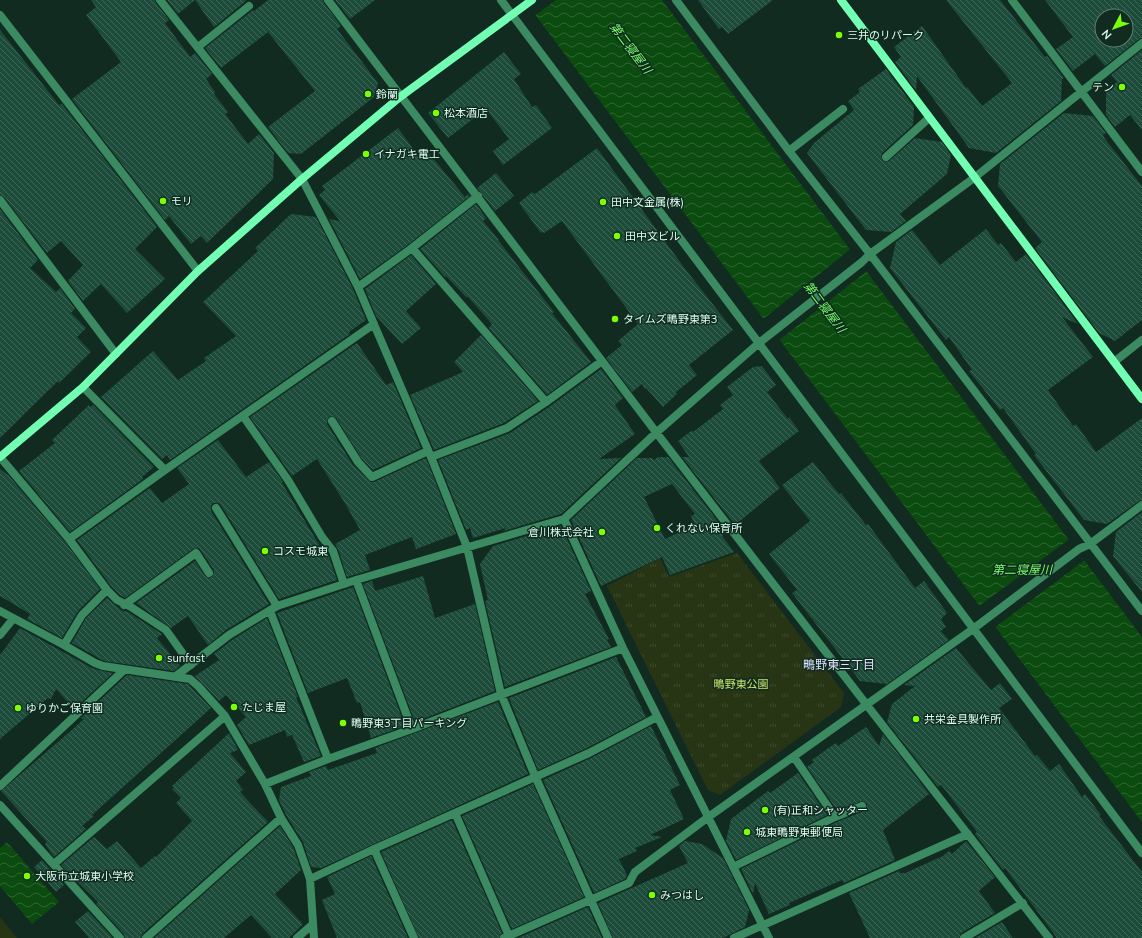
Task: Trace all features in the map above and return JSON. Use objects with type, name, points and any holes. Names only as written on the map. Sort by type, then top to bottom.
[{"type":"street","points":[[160,0],[302,179],[358,287],[430,454],[467,547],[501,694],[535,776],[608,938]]},
{"type":"street","points":[[328,0],[400,97],[478,196],[602,361],[866,704],[1049,938]]},
{"type":"street","points":[[501,0],[1142,853]]},
{"type":"street","points":[[676,0],[789,151],[870,254],[1142,611]]},
{"type":"street","points":[[841,0],[1142,399]]},
{"type":"street","points":[[1012,0],[1142,172]]},
{"type":"street","points":[[191,665],[166,630],[131,607],[116,600],[69,539],[0,457],[83,387],[198,271],[302,179],[400,97],[529,3]]},
{"type":"street","points":[[198,47],[248,6]]},
{"type":"street","points":[[0,15],[198,271]]},
{"type":"street","points":[[176,676],[229,635],[274,609],[356,580],[564,519],[657,432],[770,333],[862,262],[870,254],[974,178],[1142,43]]},
{"type":"street","points":[[789,151],[843,109]]},
{"type":"street","points":[[886,157],[930,118]]},
{"type":"street","points":[[358,287],[412,248],[478,196]]},
{"type":"street","points":[[0,200],[116,354]]},
{"type":"street","points":[[412,248],[546,402]]},
{"type":"street","points":[[69,539],[374,324]]},
{"type":"street","points":[[1114,362],[1142,340]]},
{"type":"street","points":[[332,421],[358,462],[372,477],[430,454],[507,428],[546,402],[602,361]]},
{"type":"street","points":[[83,387],[165,470]]},
{"type":"street","points":[[243,416],[288,480],[322,537],[333,551],[344,584]]},
{"type":"street","points":[[455,813],[506,937],[592,900],[629,883],[635,872],[707,818],[973,629],[1079,549],[1090,544],[1142,506]]},
{"type":"street","points":[[216,508],[274,609],[328,759]]},
{"type":"street","points":[[564,519],[657,718],[769,938]]},
{"type":"street","points":[[124,605],[196,553],[209,573]]},
{"type":"street","points":[[356,580],[412,729]]},
{"type":"street","points":[[64,645],[82,615],[107,590]]},
{"type":"street","points":[[0,611],[103,666],[176,676],[190,679],[194,682],[225,716],[265,784],[281,818],[298,845],[310,879],[314,938]]},
{"type":"street","points":[[0,635],[13,619]]},
{"type":"street","points":[[265,784],[623,648]]},
{"type":"street","points":[[0,786],[124,670]]},
{"type":"street","points":[[54,864],[225,716]]},
{"type":"street","points":[[310,879],[535,776],[589,753],[657,718]]},
{"type":"street","points":[[794,757],[835,817]]},
{"type":"street","points":[[0,805],[120,938]]},
{"type":"street","points":[[733,867],[835,817],[862,806]]},
{"type":"street","points":[[146,938],[281,818]]},
{"type":"street","points":[[734,938],[968,834]]},
{"type":"street","points":[[374,849],[414,938]]},
{"type":"street","points":[[964,938],[1023,903]]},
{"type":"street","points":[[297,938],[313,924]]},
{"type":"green space","name":"鴫野東公園","points":[[737,553],[844,693],[841,707],[720,795],[708,790],[607,586],[660,558],[669,577]]},
{"type":"green space","points":[[0,917],[17,938],[0,938]]},
{"type":"water","name":"第二寝屋川","points":[[524,0],[662,0],[1142,637],[1142,822]]},
{"type":"water","points":[[7,842],[59,902],[32,924],[0,886],[0,848]]},
{"type":"pier","points":[[522,0],[556,0],[534,16]]},
{"type":"pier","points":[[852,248],[868,270],[778,341],[762,320]]},
{"type":"pier","points":[[1071,538],[1086,559],[994,628],[978,607]]},
{"type":"building","points":[[91,0],[155,0],[169,20],[165,23],[190,57],[195,53],[212,74],[206,79],[215,92],[214,94],[228,112],[225,114],[248,144],[259,134],[274,153],[273,179],[207,243],[201,236],[191,244],[169,216],[165,220],[72,99],[121,62],[86,15],[96,7]]},
{"type":"building","points":[[167,0],[195,0],[178,14]]},
{"type":"building","points":[[195,0],[245,0],[246,1],[214,27]]},
{"type":"building","points":[[268,0],[323,0],[341,26],[337,29],[378,83],[374,97],[301,154],[288,153],[268,127],[315,91],[268,32],[221,68],[205,48]]},
{"type":"building","points":[[335,0],[375,0],[350,19]]},
{"type":"building","points":[[698,0],[773,0],[728,34],[722,27],[719,29]]},
{"type":"building","points":[[946,0],[1000,0],[1045,57],[1047,56],[1064,78],[1062,79],[1061,101],[996,153],[969,148],[917,76],[916,90],[895,62],[901,57],[894,47],[922,26],[966,88],[967,87],[982,106],[1012,83]]},
{"type":"building","points":[[1045,0],[1142,0],[1142,38],[1134,43],[1134,8],[1094,8],[1094,48],[1128,48],[1105,66],[1095,54],[1073,71],[1056,49],[1073,37]]},
{"type":"building","points":[[0,30],[59,105],[62,104],[157,227],[135,249],[165,279],[127,313],[101,284],[83,301],[68,281],[83,265],[61,241],[47,253],[4,197],[0,195]]},
{"type":"building","points":[[1142,50],[1142,130],[1130,115],[1115,127],[1106,115],[1106,90],[1117,82],[1111,75]]},
{"type":"building","points":[[504,52],[521,74],[514,79],[532,107],[536,105],[552,128],[503,165],[493,151],[509,139],[486,109],[448,138],[428,113]]},
{"type":"building","points":[[886,69],[914,107],[913,125],[882,153],[882,160],[885,162],[889,161],[915,138],[942,142],[951,155],[947,174],[900,214],[906,221],[891,232],[866,230],[807,153],[814,143],[854,110],[848,101],[860,92],[858,89]]},
{"type":"building","points":[[1064,113],[1093,116],[1106,133],[1103,135],[1105,139],[1142,186],[1142,320],[1115,341],[1099,333],[1035,248],[1042,242],[998,186],[1000,164]]},
{"type":"building","points":[[398,128],[419,157],[427,151],[465,197],[468,194],[470,196],[409,244],[360,279],[329,219],[340,221],[319,195],[325,190],[322,186]]},
{"type":"building","points":[[597,148],[686,270],[733,330],[689,365],[697,375],[675,393],[677,394],[663,407],[642,384],[632,392],[606,358],[622,345],[618,341],[638,324],[562,221],[544,233],[541,233],[519,203],[532,192],[535,194]]},
{"type":"building","points":[[496,173],[514,196],[495,211],[477,188]]},
{"type":"building","points":[[476,204],[486,218],[483,221],[591,362],[547,395],[489,328],[492,324],[468,297],[466,297],[446,276],[445,277],[420,249]]},
{"type":"building","points":[[0,209],[38,260],[30,268],[56,292],[60,288],[75,309],[71,313],[86,328],[77,337],[91,352],[59,383],[58,381],[0,438]]},
{"type":"building","points":[[291,214],[316,217],[353,289],[366,320],[349,332],[350,334],[170,460],[167,455],[162,459],[101,397],[153,351],[178,380],[206,361],[204,358],[236,336],[203,302],[258,251],[255,248]]},
{"type":"building","points":[[986,229],[998,245],[1001,243],[1016,262],[1026,254],[1078,324],[1062,317],[1093,357],[1048,390],[1073,426],[1076,424],[1096,452],[1142,418],[1142,500],[1107,524],[1084,520],[1034,455],[1036,454],[1003,408],[1000,410],[969,371],[972,370],[949,337],[946,340],[890,268],[896,242],[912,230],[940,265]]},
{"type":"building","points":[[411,255],[436,284],[406,311],[421,328],[402,344],[376,316],[365,289]]},
{"type":"building","points":[[481,335],[538,401],[504,423],[434,450],[410,395],[463,372],[454,362]]},
{"type":"building","points":[[357,343],[386,385],[393,382],[421,448],[373,470],[362,459],[336,418],[332,416],[329,417],[327,424],[353,465],[371,482],[426,458],[456,534],[416,549],[412,537],[365,555],[370,570],[347,577],[335,544],[360,530],[346,505],[317,459],[292,476],[250,417]]},
{"type":"building","points":[[762,366],[776,385],[767,392],[799,431],[759,461],[780,488],[735,525],[682,457],[689,457],[678,441],[691,431],[693,432],[723,409],[720,405],[733,395],[727,387],[753,367]]},
{"type":"building","points":[[601,369],[623,398],[615,405],[635,434],[599,459],[621,458],[561,514],[504,531],[506,528],[473,538],[470,528],[466,530],[438,460],[510,433]]},
{"type":"building","points":[[89,405],[90,407],[93,405],[154,467],[142,477],[143,479],[70,532],[19,471],[55,443],[52,440]]},
{"type":"building","points":[[218,440],[246,477],[269,462],[283,482],[282,483],[323,551],[325,550],[328,554],[337,580],[279,599],[221,505],[218,503],[213,503],[211,506],[211,511],[269,604],[226,630],[208,645],[188,616],[171,628],[136,603],[195,561],[205,576],[209,578],[212,577],[214,570],[199,548],[193,549],[125,598],[111,586],[77,540],[150,488],[162,503],[189,484],[177,468]]},
{"type":"building","points":[[658,457],[668,457],[726,532],[722,536],[734,552],[670,575],[662,557],[601,586],[571,520],[637,458],[652,458],[654,460]],"holes":[[[672,484],[695,514],[691,516],[695,525],[665,539],[644,497]]]},
{"type":"building","points":[[813,462],[839,494],[841,493],[866,525],[868,524],[915,588],[924,581],[947,613],[941,619],[946,627],[941,631],[949,640],[887,684],[860,681],[792,593],[797,590],[769,554],[810,521],[782,485]]},
{"type":"building","points":[[0,469],[9,476],[65,542],[100,589],[78,611],[62,638],[27,619],[30,614],[0,596]]},
{"type":"building","points":[[1142,512],[1142,592],[1113,556],[1116,532]]},
{"type":"building","points":[[561,526],[591,591],[585,594],[609,639],[607,640],[611,647],[505,687],[485,601],[488,600],[480,564],[493,546]]},
{"type":"building","points":[[423,576],[435,618],[475,604],[495,691],[415,722],[363,584],[372,581],[375,591]]},
{"type":"building","points":[[353,587],[405,726],[371,738],[360,702],[357,703],[347,678],[308,693],[277,613]]},
{"type":"building","points":[[107,598],[121,610],[128,612],[162,634],[157,638],[180,666],[174,671],[104,661],[72,643],[86,618]]},
{"type":"building","points":[[267,618],[298,697],[296,697],[321,756],[304,762],[292,735],[287,737],[285,730],[249,745],[237,725],[246,717],[226,695],[219,701],[195,676],[219,660],[214,654],[232,640]]},
{"type":"building","points":[[20,628],[92,668],[113,673],[74,709],[56,689],[51,699],[48,698],[0,739],[0,655]]},
{"type":"building","points":[[956,648],[991,690],[1000,683],[1012,699],[999,708],[1035,756],[1037,755],[1050,771],[1059,764],[1082,797],[1085,794],[1101,815],[1099,816],[1142,872],[1142,938],[1057,938],[1005,868],[1003,870],[975,834],[977,832],[946,791],[941,785],[938,787],[887,722],[892,704],[915,686],[904,685]]},
{"type":"building","points":[[616,657],[646,717],[587,748],[538,770],[509,698]]},
{"type":"building","points":[[127,675],[188,684],[211,708],[92,815],[94,816],[82,826],[86,829],[54,857],[45,844],[47,842],[1,791],[84,719],[81,718]]},
{"type":"building","points":[[498,702],[528,774],[321,868],[311,867],[303,842],[286,815],[279,800],[281,787],[311,776],[309,772],[326,766],[328,770],[377,753],[375,748]]},
{"type":"building","points":[[651,726],[680,785],[670,790],[684,819],[650,835],[662,837],[635,848],[637,851],[619,859],[627,875],[625,879],[594,893],[543,780],[591,758]]},
{"type":"building","points":[[866,727],[879,746],[883,734],[929,794],[883,830],[895,860],[844,883],[842,880],[789,903],[790,905],[769,914],[755,883],[753,894],[741,869],[837,822],[866,810],[867,804],[862,801],[837,810],[807,767],[814,762],[812,760],[827,749],[836,743],[838,746]]},
{"type":"building","points":[[229,733],[238,750],[230,753],[246,772],[236,781],[243,790],[240,792],[268,822],[142,934],[141,938],[125,938],[124,934],[96,904],[98,902],[61,865],[94,837],[107,849],[117,841],[141,868],[155,856],[156,857],[192,821],[176,803],[181,798],[172,789],[174,788],[172,786]]},
{"type":"building","points":[[798,773],[827,815],[736,860],[726,841],[731,819],[768,791],[770,793]]},
{"type":"building","points":[[533,784],[584,897],[512,929],[462,816]]},
{"type":"building","points":[[452,820],[502,933],[499,938],[419,938],[381,852]]},
{"type":"building","points":[[280,826],[293,847],[301,870],[275,894],[303,924],[289,938],[272,938],[251,915],[224,938],[154,938]]},
{"type":"building","points":[[685,841],[702,844],[723,858],[749,910],[745,927],[723,938],[613,938],[598,903],[688,863],[679,846]]},
{"type":"building","points":[[966,841],[995,877],[979,891],[995,913],[961,933],[959,938],[870,938],[849,893],[899,871],[900,873],[905,873],[943,856],[949,851],[952,854]]},
{"type":"building","points":[[371,856],[408,938],[337,938],[322,900],[335,894],[327,877]]},
{"type":"building","points":[[42,860],[64,885],[56,892],[34,867]]},
{"type":"building","points":[[588,907],[602,938],[518,938]]},
{"type":"building","points":[[88,911],[113,938],[89,938],[75,922]]},
{"type":"building","points":[[1002,922],[1013,938],[975,938]]},
{"type":"place","name":"三井のリパーク","points":[[839,35]]},
{"type":"place","name":"テン","points":[[1122,87]]},
{"type":"place","name":"鈴蘭","points":[[368,94]]},
{"type":"place","name":"松本酒店","points":[[436,113]]},
{"type":"place","name":"イナガキ電工","points":[[366,154]]},
{"type":"place","name":"モリ","points":[[163,201]]},
{"type":"place","name":"田中文金属(株)","points":[[603,202]]},
{"type":"place","name":"田中文ビル","points":[[617,236]]},
{"type":"place","name":"タイムズ鴫野東第3","points":[[615,319]]},
{"type":"place","name":"くれない保育所","points":[[657,528]]},
{"type":"place","name":"倉川株式会社","points":[[602,532]]},
{"type":"place","name":"コスモ城東","points":[[265,551]]},
{"type":"place","name":"sunfast","points":[[159,658]]},
{"type":"place","name":"たじま屋","points":[[234,707]]},
{"type":"place","name":"ゆりかご保育園","points":[[18,708]]},
{"type":"place","name":"共栄金具製作所","points":[[916,719]]},
{"type":"place","name":"鴫野東3丁目パーキング","points":[[343,723]]},
{"type":"place","name":"(有)正和シャッター","points":[[765,810]]},
{"type":"place","name":"城東鴫野東郵便局","points":[[747,832]]},
{"type":"place","name":"大阪市立城東小学校","points":[[27,876]]},
{"type":"place","name":"みつはし","points":[[652,895]]},
{"type":"district","name":"鴫野東三丁目","points":[[839,664]]}]
